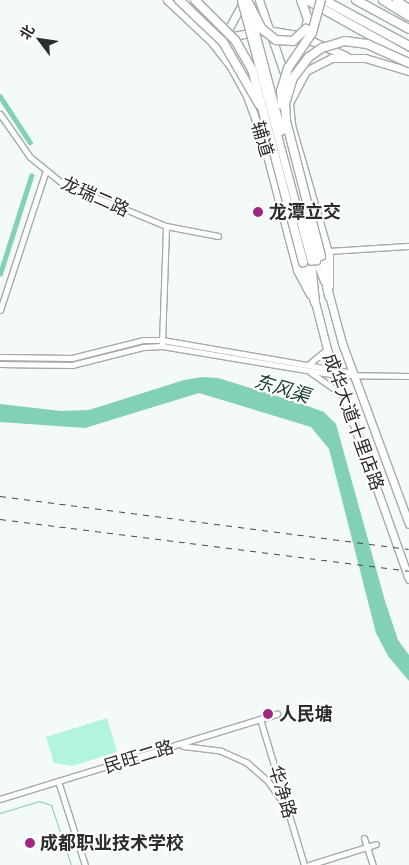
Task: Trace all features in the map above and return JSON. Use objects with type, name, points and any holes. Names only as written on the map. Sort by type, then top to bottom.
[{"type":"highway","points":[[179,0],[228,48],[265,116]]},
{"type":"highway","points":[[195,0],[221,24],[245,54],[265,116],[330,296]]},
{"type":"highway","points":[[246,0],[262,30],[276,40],[286,42],[298,38],[306,30],[308,19],[301,0]]},
{"type":"highway","points":[[307,0],[409,57]]},
{"type":"highway","points":[[315,302],[315,258],[282,106],[284,80],[317,22],[323,0],[409,46]]},
{"type":"highway","points":[[356,0],[409,29]]},
{"type":"highway","points":[[383,0],[409,16]]},
{"type":"highway","points":[[286,121],[285,104],[293,78],[309,57],[322,48],[356,41],[380,48],[409,63]]},
{"type":"main road","name":"辅道","points":[[167,0],[211,41],[230,65],[252,109],[297,270],[315,302]]},
{"type":"main road","points":[[241,0],[315,258]]},
{"type":"main road","points":[[224,36],[246,0]]},
{"type":"main road","points":[[246,0],[315,258]]},
{"type":"main road","points":[[259,0],[271,30],[290,102],[291,125],[315,258]]},
{"type":"main road","points":[[396,0],[409,8]]},
{"type":"main road","points":[[211,41],[224,36],[271,30],[298,35],[348,57]]},
{"type":"main road","points":[[290,102],[306,71],[331,58],[348,57],[380,61],[409,71]]},
{"type":"main road","name":"成华大道十里店路","points":[[330,296],[353,374],[409,524]]},
{"type":"main road","name":"成华大道十里店路","points":[[315,302],[334,372],[409,579]]},
{"type":"street","name":"龙瑞二路","points":[[0,114],[45,173],[114,207],[166,226],[218,236]]},
{"type":"street","points":[[0,310],[45,173]]},
{"type":"street","points":[[162,343],[166,226]]},
{"type":"street","points":[[315,258],[409,246]]},
{"type":"street","points":[[0,357],[72,358],[143,340],[334,372],[409,376]]},
{"type":"street","points":[[0,364],[72,364],[162,343]]},
{"type":"street","points":[[308,368],[327,350]]},
{"type":"street","points":[[308,368],[343,395]]},
{"type":"street","name":"民旺二路","points":[[0,799],[178,746],[276,714]]},
{"type":"street","name":"华净路","points":[[260,719],[304,865]]},
{"type":"street","points":[[178,746],[221,751],[246,762],[267,780],[288,812]]},
{"type":"street","points":[[58,781],[85,865]]},
{"type":"street","points":[[364,838],[373,865]]},
{"type":"street","points":[[309,865],[376,844]]},
{"type":"shaded area","points":[[202,377],[218,378],[296,402],[324,412],[336,424],[385,601],[398,640],[409,655],[409,681],[388,656],[376,633],[329,449],[311,427],[199,393],[85,428],[0,422],[0,404],[61,411],[89,410],[184,380]]},
{"type":"shaded area","points":[[107,718],[117,752],[72,766],[54,763],[46,737]]},
{"type":"waterway","points":[[0,96],[30,142]]},
{"type":"waterway","points":[[0,274],[31,176]]},
{"type":"waterway","points":[[0,813],[39,801],[51,805],[71,865]]},
{"type":"railway","points":[[0,496],[409,549]]},
{"type":"railway","points":[[0,519],[409,571]]},
{"type":"place","name":"龙潭立交","points":[[258,212]]},
{"type":"place","name":"人民塘","points":[[268,714]]},
{"type":"place","name":"成都职业技术学校","points":[[30,843]]},
{"type":"water label","name":"东风渠","points":[[282,389]]}]
